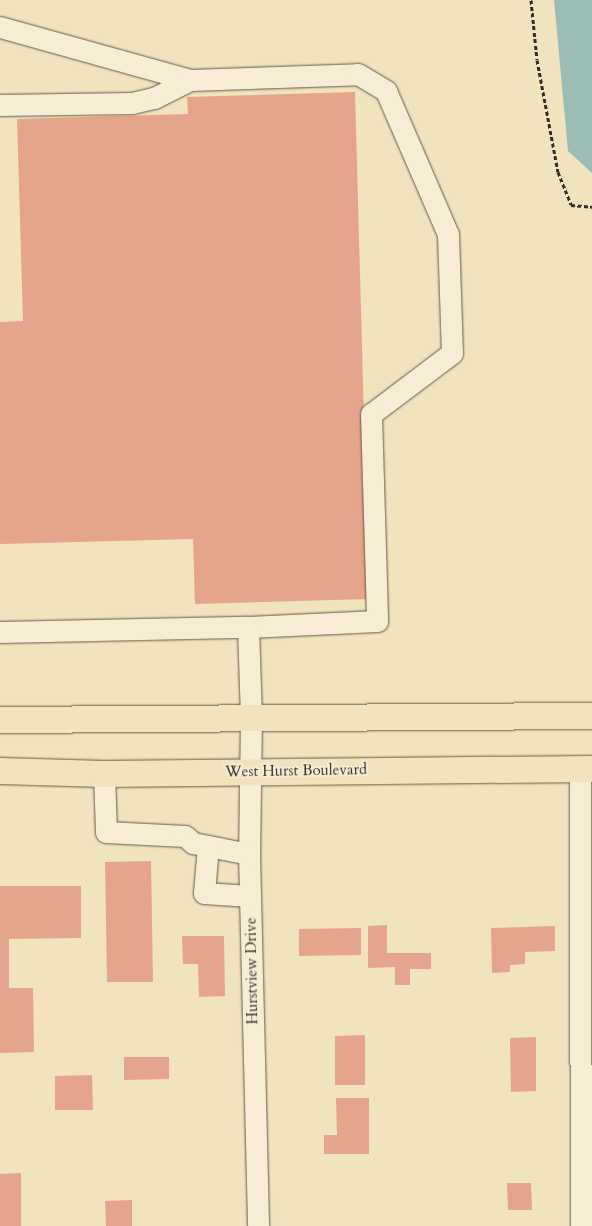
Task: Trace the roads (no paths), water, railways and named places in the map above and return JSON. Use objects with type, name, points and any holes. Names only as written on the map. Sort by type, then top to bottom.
[{"type":"main road","points":[[0,720],[252,716],[592,716]]},
{"type":"main road","name":"West Hurst Boulevard","points":[[0,771],[104,774],[586,769]]},
{"type":"street","points":[[0,27],[190,80],[358,74],[386,91],[448,234],[452,353],[371,414],[376,621],[248,627],[0,632]]},
{"type":"street","points":[[0,105],[132,103],[154,98],[190,80]]},
{"type":"street","name":"Hurstview Drive","points":[[248,627],[252,716],[249,854],[258,1226]]},
{"type":"street","points":[[581,1226],[586,769]]},
{"type":"street","points":[[104,774],[106,832],[185,836],[193,843],[249,854]]},
{"type":"street","points":[[208,846],[204,893],[250,896]]},
{"type":"water","points":[[554,0],[592,0],[592,173],[568,151]]}]
